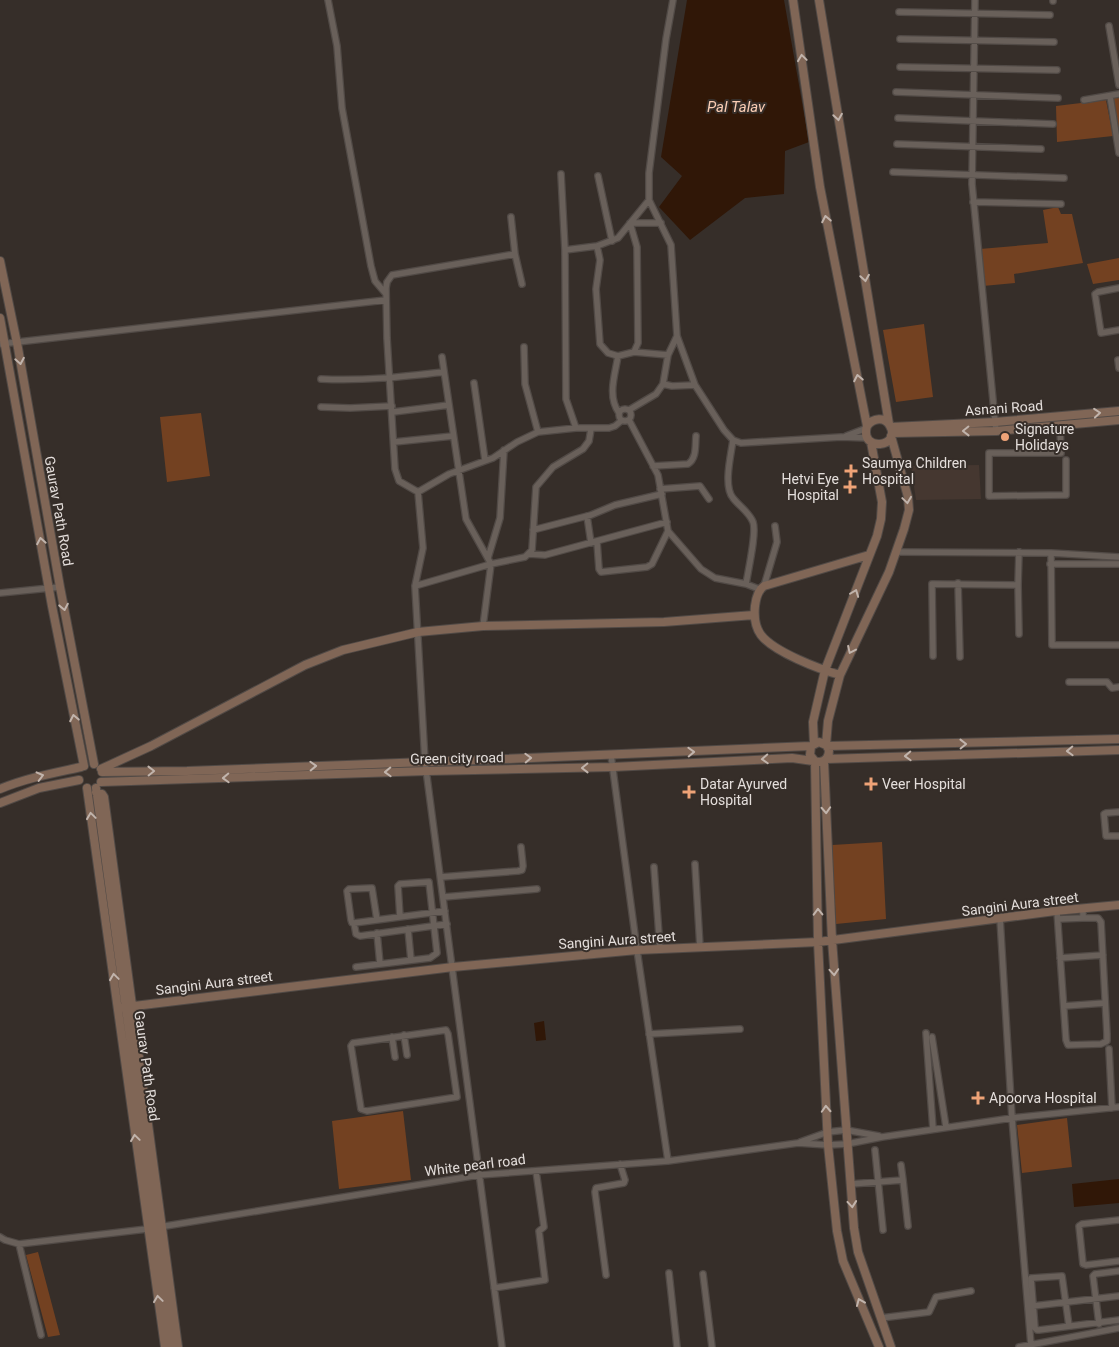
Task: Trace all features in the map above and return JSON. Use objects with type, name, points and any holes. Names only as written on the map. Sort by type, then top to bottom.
[{"type":"street","points":[[328,0],[337,46],[342,108],[371,266],[374,281],[386,297]]},
{"type":"street","points":[[673,0],[666,39],[649,173],[649,200],[668,236],[672,253],[677,336],[696,385],[724,430],[733,440],[741,443],[841,437],[869,440],[874,444],[883,444],[890,439],[891,430],[882,419],[877,419],[873,420],[867,427],[841,437]]},
{"type":"street","points":[[793,0],[820,187],[882,502],[877,536],[825,670],[813,722],[810,755],[814,761],[818,942],[828,1145],[839,1246],[843,1261],[879,1347]]},
{"type":"street","points":[[819,0],[891,430],[908,497],[909,510],[888,572],[840,675],[828,722],[826,746],[829,754],[825,760],[832,940],[847,1144],[858,1252],[891,1347]]},
{"type":"street","points":[[975,0],[973,202],[996,427]]},
{"type":"street","points":[[899,12],[1050,15]]},
{"type":"street","points":[[1109,26],[1119,85]]},
{"type":"street","points":[[900,40],[1054,42]]},
{"type":"street","points":[[900,67],[1057,70]]},
{"type":"street","points":[[896,92],[1058,98]]},
{"type":"street","points":[[1084,100],[1119,94]]},
{"type":"street","points":[[1110,96],[1119,153]]},
{"type":"street","points":[[898,118],[1052,124]]},
{"type":"street","points":[[897,144],[1042,149]]},
{"type":"street","points":[[893,172],[1064,178]]},
{"type":"street","points":[[561,174],[565,250],[566,399],[576,428]]},
{"type":"street","points":[[598,176],[612,241]]},
{"type":"street","points":[[565,250],[598,246],[618,238],[649,200]]},
{"type":"street","points":[[973,202],[1060,204]]},
{"type":"street","points":[[511,217],[515,254],[522,284]]},
{"type":"street","points":[[630,223],[661,223]]},
{"type":"street","points":[[630,223],[637,248],[638,342],[634,352]]},
{"type":"street","points":[[598,246],[600,260],[596,289],[600,344],[608,354],[618,356],[634,352],[668,355]]},
{"type":"street","points":[[418,492],[399,481],[395,469],[387,338],[387,282],[392,275],[515,254]]},
{"type":"street","name":"Gaurav Path Road","points":[[0,261],[60,587],[99,768]]},
{"type":"street","points":[[1119,288],[1095,294],[1101,333],[1119,330]]},
{"type":"street","points":[[2,343],[386,297]]},
{"type":"street","name":"Gaurav Path Road","points":[[0,318],[2,343],[83,766]]},
{"type":"street","points":[[618,413],[623,409],[629,410],[656,394],[663,384],[668,355],[677,336]]},
{"type":"street","points":[[524,347],[525,384],[538,432]]},
{"type":"street","points":[[618,356],[612,390],[614,406],[621,421]]},
{"type":"street","points":[[442,357],[466,519],[489,561]]},
{"type":"street","points":[[1118,360],[1119,368]]},
{"type":"street","points":[[321,379],[391,379],[444,372]]},
{"type":"street","points":[[474,383],[485,460]]},
{"type":"street","points":[[663,384],[672,386],[696,385]]},
{"type":"street","points":[[321,407],[392,409],[449,405]]},
{"type":"street","points":[[587,516],[601,572],[647,567],[655,561],[668,531],[667,522],[658,475],[629,420],[631,414],[629,410]]},
{"type":"street","name":"Asnani Road","points":[[996,427],[1119,411]]},
{"type":"street","points":[[418,492],[449,474],[485,460],[538,432],[576,428],[609,428],[621,421],[626,422],[629,420]]},
{"type":"street","name":"Asnani Road","points":[[891,430],[1060,425],[1119,420]]},
{"type":"street","points":[[1060,425],[1061,453],[988,453],[988,496],[1066,495],[1066,460]]},
{"type":"street","points":[[415,586],[489,561],[525,557],[529,554],[532,550],[536,487],[553,467],[583,449],[590,441],[591,429]]},
{"type":"street","points":[[394,442],[453,436]]},
{"type":"street","points":[[654,466],[688,464],[694,458],[696,436]]},
{"type":"street","points":[[733,440],[728,472],[728,488],[732,497],[750,516],[754,527],[746,584]]},
{"type":"street","points":[[483,626],[489,561],[500,518],[504,450]]},
{"type":"street","points":[[533,530],[587,516],[614,505],[661,491],[700,486],[708,499]]},
{"type":"street","points":[[418,492],[423,548],[415,586],[425,762],[502,1347]]},
{"type":"street","points":[[529,554],[545,555],[667,522]]},
{"type":"street","points":[[775,526],[777,542],[756,602],[754,615],[757,627],[762,636],[776,648],[840,675]]},
{"type":"street","points":[[668,531],[701,569],[715,578],[762,588],[869,555]]},
{"type":"street","points":[[896,552],[1019,552],[1119,557]]},
{"type":"street","points":[[1019,552],[1019,634]]},
{"type":"street","points":[[1051,553],[1052,645],[1119,645]]},
{"type":"street","points":[[1050,564],[1119,564]]},
{"type":"street","points":[[958,583],[960,656]]},
{"type":"street","points":[[933,656],[932,584],[1018,585]]},
{"type":"street","points":[[0,593],[60,587]]},
{"type":"street","points":[[12,797],[3,787],[42,775],[89,764],[99,768],[151,746],[305,665],[343,650],[418,632],[483,626],[664,622],[754,615]]},
{"type":"street","points":[[1069,682],[1107,682],[1112,688],[1119,688]]},
{"type":"street","points":[[812,745],[820,742],[826,746],[1119,739]]},
{"type":"street","name":"Green city road","points":[[99,768],[425,762],[612,756],[812,745]]},
{"type":"street","points":[[814,761],[1119,750]]},
{"type":"street","points":[[612,756],[637,950],[668,1161]]},
{"type":"street","name":"Green city road","points":[[95,788],[427,771],[613,767],[792,758],[814,761]]},
{"type":"street","points":[[83,766],[78,775],[83,786],[95,788],[104,797],[152,1228],[178,1347]]},
{"type":"street","points":[[95,788],[99,768]]},
{"type":"street","points":[[0,802],[39,788],[79,780]]},
{"type":"street","name":"Gaurav Path Road","points":[[95,788],[126,1007],[164,1347]]},
{"type":"street","points":[[1119,812],[1104,814],[1106,836],[1119,836]]},
{"type":"street","points":[[441,877],[522,870],[521,848]]},
{"type":"street","points":[[695,864],[700,947]]},
{"type":"street","points":[[654,867],[660,949]]},
{"type":"street","points":[[356,968],[430,958],[437,954],[429,882],[400,884],[397,889],[400,917]]},
{"type":"street","points":[[377,920],[372,888],[350,889],[347,891],[350,920],[354,923],[356,935],[447,924]]},
{"type":"street","points":[[444,897],[537,889]]},
{"type":"street","name":"Sangini Aura street","points":[[126,1007],[453,966],[637,950],[818,942],[1000,918],[1057,915],[1083,909],[1119,905]]},
{"type":"street","points":[[1083,909],[1084,918]]},
{"type":"street","points":[[354,923],[445,911]]},
{"type":"street","points":[[1057,915],[1084,918],[1098,918],[1101,922],[1107,1041],[1100,1044],[1079,1046],[1068,1045],[1066,1040],[1057,915]]},
{"type":"street","points":[[1000,918],[1012,1118],[1031,1345]]},
{"type":"street","points":[[408,929],[411,960]]},
{"type":"street","points":[[377,933],[380,964]]},
{"type":"street","points":[[1060,958],[1102,955]]},
{"type":"street","points":[[1064,1006],[1105,1003]]},
{"type":"street","points":[[649,1034],[740,1029]]},
{"type":"street","points":[[446,1030],[451,1051],[456,1098],[367,1111],[362,1110],[351,1044],[392,1037],[446,1030]]},
{"type":"street","points":[[926,1033],[933,1129]]},
{"type":"street","points":[[404,1036],[407,1055]]},
{"type":"street","points":[[392,1037],[395,1057]]},
{"type":"street","points":[[932,1037],[946,1127]]},
{"type":"street","points":[[451,1051],[463,1049]]},
{"type":"street","points":[[1109,1049],[1112,1108]]},
{"type":"street","points":[[798,1143],[847,1144],[1012,1118],[1119,1107]]},
{"type":"street","points":[[798,1143],[828,1132],[846,1130],[882,1137]]},
{"type":"street","name":"White pearl road","points":[[19,1244],[152,1228],[479,1175],[668,1161],[798,1143]]},
{"type":"street","points":[[875,1150],[883,1230]]},
{"type":"street","points":[[606,1274],[594,1192],[596,1188],[624,1183],[625,1180],[620,1164]]},
{"type":"street","points":[[901,1165],[908,1226]]},
{"type":"street","points":[[494,1288],[544,1280],[545,1278],[539,1231],[544,1227],[536,1171]]},
{"type":"street","points":[[851,1184],[903,1180]]},
{"type":"street","points":[[1119,1220],[1080,1224],[1079,1226],[1083,1264],[1119,1261]]},
{"type":"street","name":"Gaurav Path Road","points":[[152,1228],[172,1347]]},
{"type":"street","points":[[0,1236],[5,1240],[19,1244],[40,1335]]},
{"type":"street","points":[[1100,1332],[1094,1275],[1119,1271]]},
{"type":"street","points":[[669,1273],[677,1347]]},
{"type":"street","points":[[703,1274],[712,1347]]},
{"type":"street","points":[[1069,1326],[1063,1277],[1059,1275],[1032,1278],[1035,1328],[1037,1330],[1119,1320]]},
{"type":"street","points":[[881,1318],[928,1312],[936,1297],[971,1291]]},
{"type":"street","points":[[1033,1306],[1119,1296]]},
{"type":"street","points":[[1019,1347],[1119,1328]]},
{"type":"shaded area","points":[[1119,96],[1119,137],[1111,97]]},
{"type":"shaded area","points":[[1106,100],[1113,136],[1057,142],[1056,106]]},
{"type":"shaded area","points":[[1058,207],[1061,214],[1072,214],[1083,263],[1014,274],[1015,283],[983,286],[980,249],[1048,243],[1043,210]]},
{"type":"shaded area","points":[[1119,258],[1119,280],[1093,284],[1087,264]]},
{"type":"shaded area","points":[[924,324],[933,397],[896,402],[883,330]]},
{"type":"shaded area","points":[[201,413],[210,476],[167,482],[160,417]]},
{"type":"shaded area","points":[[979,465],[981,499],[916,500],[911,466]]},
{"type":"shaded area","points":[[882,842],[886,919],[836,924],[832,845]]},
{"type":"shaded area","points":[[403,1111],[411,1180],[339,1189],[332,1121]]},
{"type":"shaded area","points":[[1067,1118],[1072,1167],[1022,1173],[1017,1125]]},
{"type":"shaded area","points":[[38,1252],[60,1335],[48,1337],[26,1255]]},
{"type":"water","name":"Pal Talav","points":[[687,0],[784,0],[809,142],[785,151],[784,194],[745,198],[690,240],[659,207],[682,176],[661,157]]},
{"type":"water","points":[[544,1021],[546,1040],[536,1041],[534,1023]]},
{"type":"water","points":[[1119,1179],[1119,1203],[1074,1207],[1072,1184]]},
{"type":"place","name":"Signature Holidays","points":[[1005,437]]},
{"type":"place","name":"Saumya Children Hospital","points":[[851,471]]},
{"type":"place","name":"Hetvi Eye Hospital","points":[[850,487]]},
{"type":"place","name":"Veer Hospital","points":[[871,784]]},
{"type":"place","name":"Datar Ayurved Hospital","points":[[689,792]]},
{"type":"place","name":"Apoorva Hospital","points":[[978,1098]]}]
